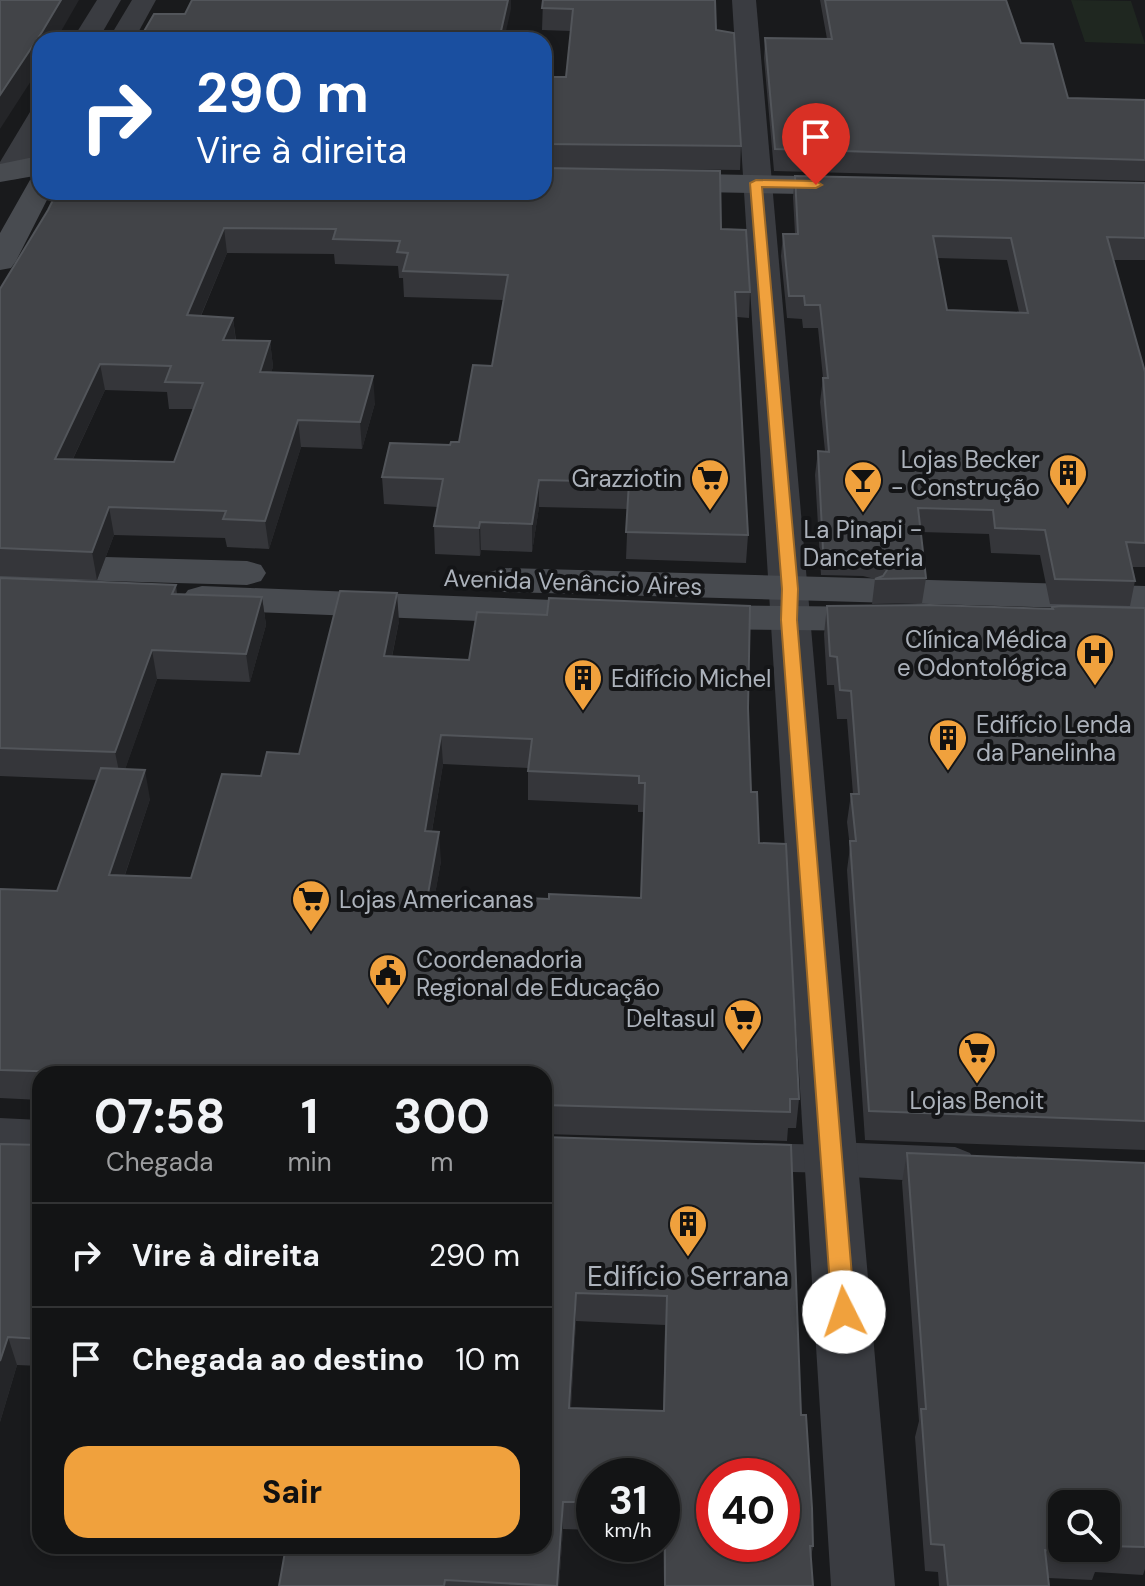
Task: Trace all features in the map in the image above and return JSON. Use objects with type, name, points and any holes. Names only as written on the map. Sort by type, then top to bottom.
[{"type":"main road","points":[[3,177],[32,165]]},
{"type":"main road","points":[[3,177],[17,181],[32,179]]},
{"type":"main road","points":[[552,180],[880,186]]},
{"type":"main road","points":[[0,261],[33,200]]},
{"type":"main road","name":"Avenida Venâncio Aires","points":[[0,566],[622,599]]},
{"type":"main road","name":"Avenida Venâncio Aires","points":[[0,591],[789,604],[1144,605]]},
{"type":"street","points":[[90,32],[109,0]]},
{"type":"street","points":[[126,32],[144,0]]},
{"type":"street","points":[[744,0],[863,1586]]},
{"type":"street","points":[[3,177],[32,131]]},
{"type":"street","points":[[0,1131],[32,1133]]},
{"type":"street","points":[[726,1156],[987,1166]]},
{"type":"shaded area","points":[[1071,0],[1131,1],[1145,44],[1085,42]]},
{"type":"building","points":[[0,0],[61,0],[42,32],[32,32],[32,47],[0,95]]},
{"type":"building","points":[[192,0],[508,0],[501,32],[144,32],[154,14],[185,14]]},
{"type":"building","points":[[543,0],[715,0],[716,30],[734,33],[741,146],[552,144],[552,77],[566,77],[573,9],[542,8]]},
{"type":"building","points":[[825,0],[1006,0],[1021,43],[1053,44],[1068,98],[1145,100],[1145,160],[775,149],[765,38],[832,39]]},
{"type":"building","points":[[552,168],[720,171],[721,229],[746,230],[750,292],[735,292],[748,535],[626,532],[629,482],[539,480],[532,524],[480,522],[479,528],[434,526],[443,479],[382,477],[390,443],[450,445],[451,442],[459,442],[473,365],[492,366],[508,275],[403,271],[408,253],[397,252],[400,241],[333,239],[336,229],[224,228],[187,315],[233,318],[223,340],[270,341],[260,372],[373,376],[360,422],[298,420],[265,521],[223,519],[226,511],[109,507],[92,552],[0,548],[0,289],[53,200],[552,200]],"holes":[[[100,364],[171,366],[165,382],[203,383],[174,462],[55,459]]]},
{"type":"building","points":[[795,176],[1145,183],[1145,238],[1107,237],[1145,372],[1145,543],[1126,542],[1135,581],[1055,579],[1045,530],[995,528],[993,510],[918,508],[926,578],[875,579],[883,576],[889,567],[881,556],[866,552],[823,550],[818,451],[829,452],[823,378],[828,378],[820,305],[805,305],[804,296],[789,296],[783,234],[798,234]],"holes":[[[933,236],[1011,238],[1028,313],[947,310]]]},
{"type":"building","points":[[0,578],[176,585],[172,594],[262,597],[246,654],[152,650],[115,752],[0,748]]},
{"type":"building","points":[[340,591],[397,593],[384,656],[469,660],[477,612],[547,615],[549,598],[750,606],[748,708],[751,792],[757,792],[759,843],[786,844],[799,1099],[790,1099],[790,1112],[552,1105],[552,1066],[32,1066],[32,1071],[0,1070],[0,889],[57,891],[101,768],[145,770],[109,875],[191,878],[222,774],[261,776],[267,752],[299,754]],"holes":[[[441,735],[532,739],[528,771],[639,776],[639,783],[645,783],[641,898],[549,894],[549,899],[428,894],[439,832],[425,831]]]},
{"type":"building","points":[[827,606],[1145,608],[1145,1121],[869,1111],[850,841],[856,841],[851,794],[859,794],[851,691],[840,690],[837,657],[830,656]]},
{"type":"building","points":[[552,1137],[791,1145],[801,1415],[806,1415],[813,1586],[665,1586],[665,1562],[680,1562],[680,1458],[576,1458],[576,1502],[563,1502],[557,1586],[445,1580],[444,1586],[279,1586],[285,1554],[552,1554]],"holes":[[[576,1293],[667,1296],[664,1411],[569,1408]]]},
{"type":"building","points":[[0,1144],[32,1145],[32,1338],[8,1337],[0,1361]]},
{"type":"building","points":[[907,1153],[1145,1163],[1145,1547],[1120,1546],[1120,1490],[1048,1490],[1048,1550],[1045,1550],[1049,1586],[948,1586],[944,1545],[931,1544],[921,1409],[926,1409]]},
{"type":"place","name":"Lojas Becker - Construção","points":[[1068,507]]},
{"type":"place","name":"Grazziotin","points":[[710,512]]},
{"type":"place","name":"La Pinapi - Danceteria","points":[[863,514]]},
{"type":"place","name":"Clínica Médica e Odontológica","points":[[1095,687]]},
{"type":"place","name":"Edifício Michel","points":[[583,712]]},
{"type":"place","name":"Edifício Lenda da Panelinha","points":[[948,772]]},
{"type":"place","name":"Lojas Americanas","points":[[311,933]]},
{"type":"place","name":"Coordenadoria Regional de Educação","points":[[388,1007]]},
{"type":"place","name":"Deltasul","points":[[743,1052]]},
{"type":"place","name":"Lojas Benoit","points":[[977,1085]]},
{"type":"place","name":"Edifício Serrana","points":[[688,1258]]},
{"type":"route","points":[[816,185],[756,183],[790,589],[789,620],[826,1113],[833,1159],[844,1312]]}]
